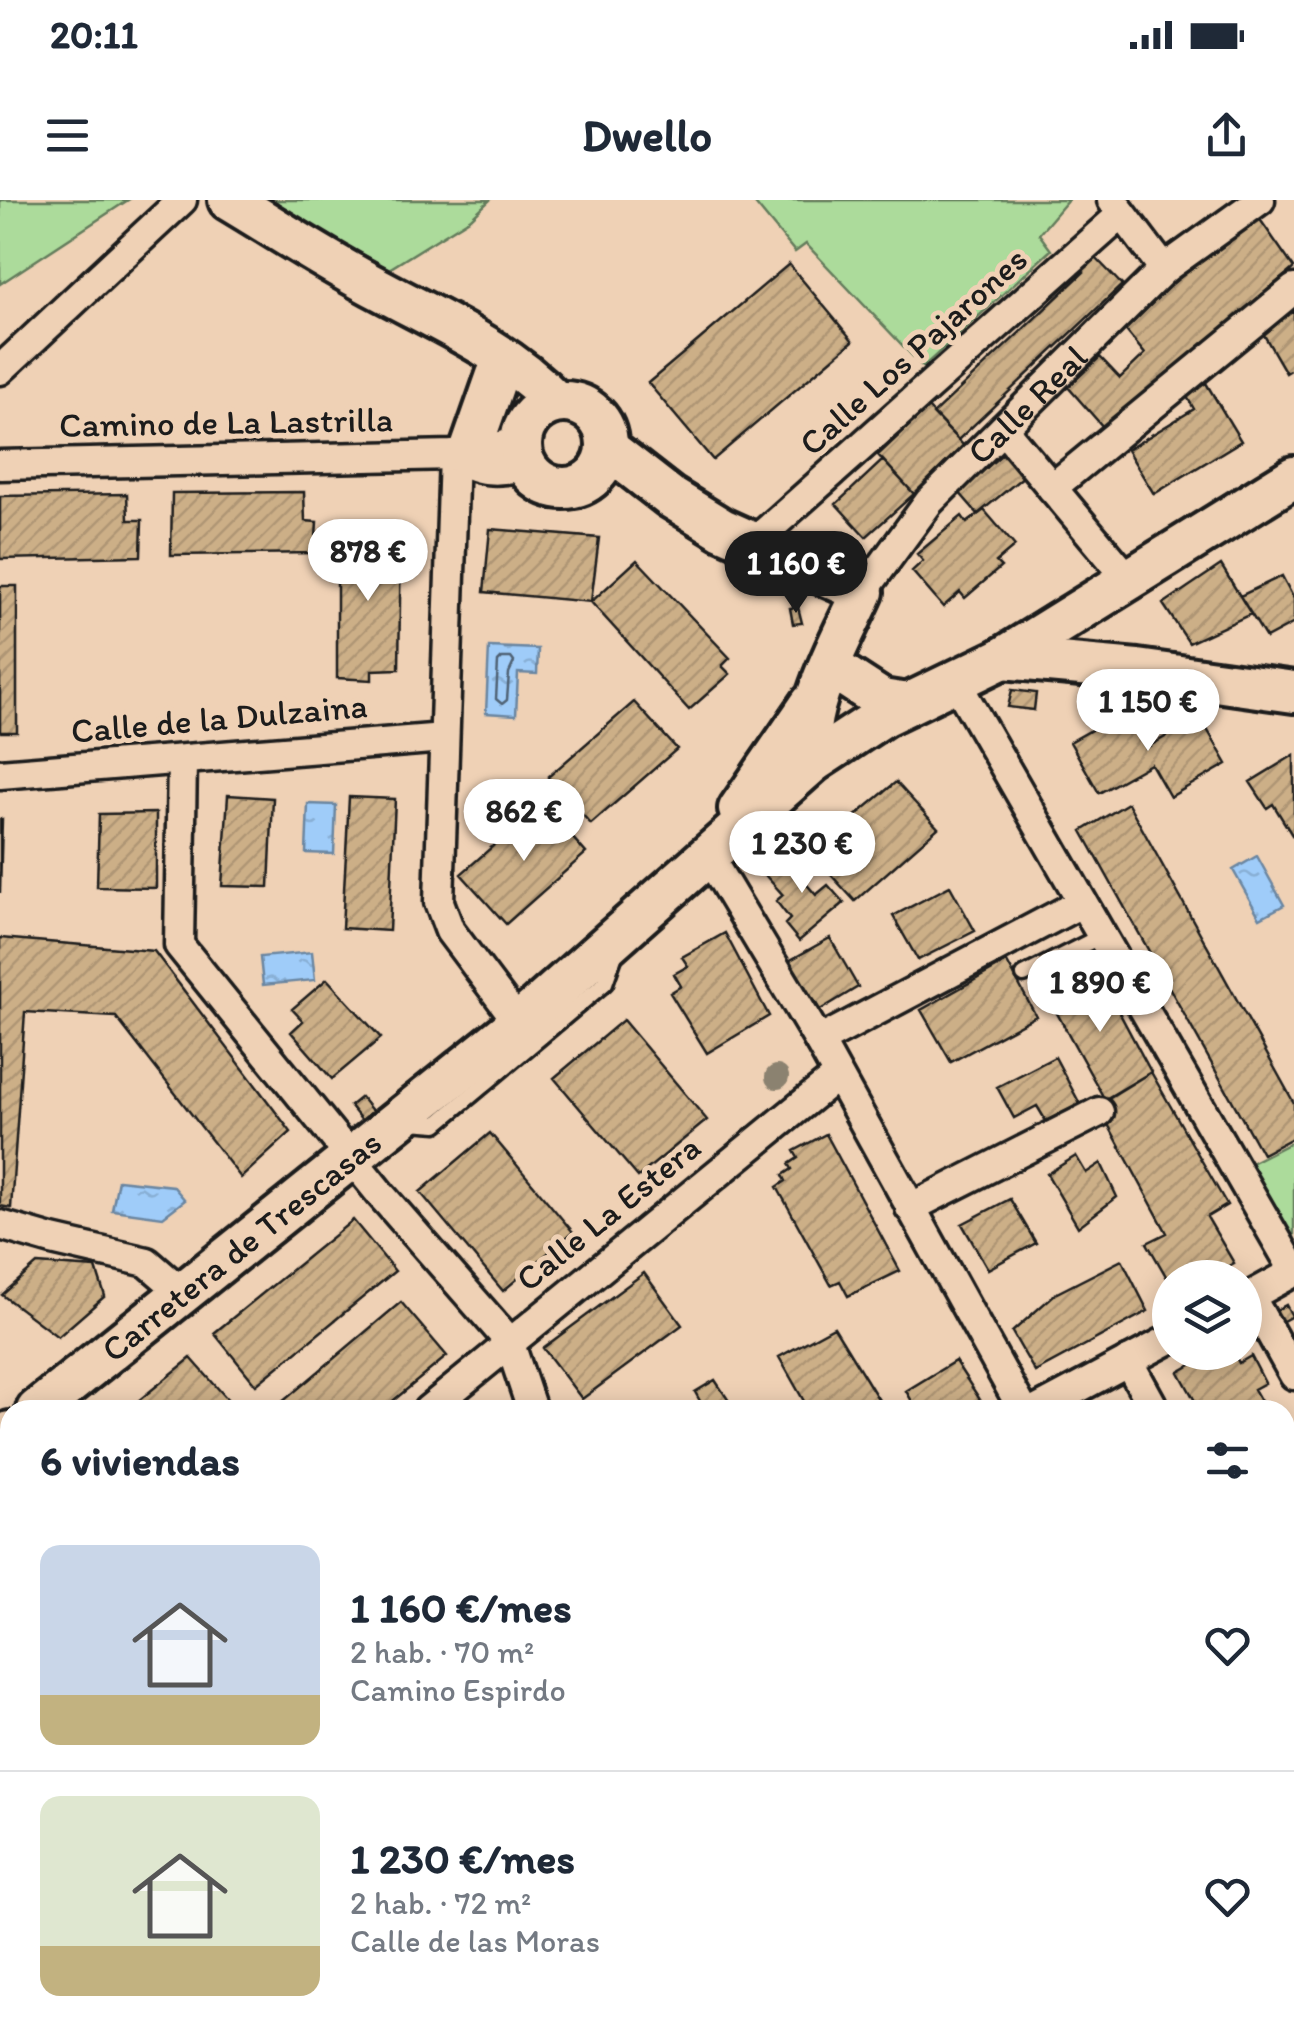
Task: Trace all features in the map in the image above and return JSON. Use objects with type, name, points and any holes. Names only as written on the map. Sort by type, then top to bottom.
[{"type":"street","points":[[0,370],[182,200]]},
{"type":"street","points":[[229,200],[528,374],[533,432],[538,479],[554,487],[581,484],[602,461],[603,426],[589,409],[567,401],[533,432]]},
{"type":"street","name":"Calle Real","points":[[813,762],[809,728],[863,592],[930,502],[1164,269],[1260,200]]},
{"type":"street","points":[[1117,207],[1164,269]]},
{"type":"street","name":"Calle Los Pajarones","points":[[738,536],[1117,207]]},
{"type":"street","points":[[1052,488],[1294,289]]},
{"type":"street","points":[[437,318],[497,375],[533,432]]},
{"type":"street","points":[[497,375],[462,453],[444,738],[440,902],[442,916],[507,1017]]},
{"type":"street","points":[[1003,429],[1129,580]]},
{"type":"street","name":"Camino de La Lastrilla","points":[[0,465],[462,453],[533,432]]},
{"type":"street","points":[[602,461],[656,512],[691,526],[738,536],[863,592]]},
{"type":"street","name":"Carretera de Trescasas","points":[[51,1400],[400,1120],[507,1017],[558,989],[813,762],[848,736],[1003,658],[1294,477]]},
{"type":"street","points":[[1090,604],[1101,643],[1137,670]]},
{"type":"street","points":[[1003,658],[1137,670],[1294,692]]},
{"type":"street","points":[[834,670],[872,696],[907,704]]},
{"type":"street","name":"Calle Real","points":[[834,670],[848,736]]},
{"type":"street","name":"Calle Real","points":[[715,851],[752,787],[834,670]]},
{"type":"street","points":[[956,682],[1294,1271],[1262,1289]]},
{"type":"street","name":"Calle de la Dulzaina","points":[[0,774],[444,738]]},
{"type":"street","points":[[182,760],[179,945],[352,1159],[509,1341],[529,1400]]},
{"type":"street","points":[[715,851],[1017,1400]]},
{"type":"street","points":[[819,1040],[1082,904]]},
{"type":"street","name":"Calle La Estera","points":[[440,1400],[837,1076]]},
{"type":"street","points":[[910,1208],[1099,1112]]},
{"type":"street","points":[[0,1224],[147,1262],[184,1294]]},
{"type":"street","points":[[1262,1322],[1294,1375]]},
{"type":"street","points":[[1056,1400],[1152,1348]]},
{"type":"street","points":[[1128,1361],[1149,1400]]},
{"type":"lane","name":"Carretera de Trescasas","points":[[417,1081],[400,1120],[437,1124],[605,984],[623,933]]},
{"type":"lane","points":[[1024,975],[1100,936]]},
{"type":"green space","points":[[0,200],[128,200],[0,284]]},
{"type":"green space","points":[[276,200],[490,200],[471,218],[389,269],[281,209]]},
{"type":"green space","points":[[752,200],[1068,200],[1039,234],[1051,250],[923,367],[806,244],[795,252]]},
{"type":"green space","points":[[1294,1141],[1294,1245],[1251,1163]]},
{"type":"water","points":[[489,647],[538,649],[537,674],[518,673],[516,715],[486,713]]},
{"type":"water","points":[[308,804],[336,805],[334,854],[306,853]]},
{"type":"water","points":[[1257,856],[1284,905],[1260,918],[1233,870]]},
{"type":"water","points":[[312,952],[315,980],[263,985],[260,957]]},
{"type":"water","points":[[118,1180],[173,1186],[185,1200],[163,1217],[112,1210]]},
{"type":"building","points":[[1259,218],[1294,268],[1104,428],[1068,387],[1100,357],[1120,378],[1145,354],[1122,326],[1202,259]]},
{"type":"building","points":[[1093,255],[1122,285],[958,440],[933,414],[1084,272],[1080,268]]},
{"type":"building","points":[[789,264],[853,341],[713,460],[648,383]]},
{"type":"building","points":[[1294,311],[1294,368],[1286,373],[1261,330]]},
{"type":"building","points":[[1206,383],[1241,441],[1154,494],[1127,450],[1194,409],[1186,395]]},
{"type":"building","points":[[928,408],[964,446],[914,494],[878,455]]},
{"type":"building","points":[[1009,448],[1030,471],[978,514],[959,492]]},
{"type":"building","points":[[883,460],[914,494],[866,537],[836,504]]},
{"type":"building","points":[[304,492],[305,521],[317,522],[315,553],[171,555],[172,493]]},
{"type":"building","points":[[127,494],[128,520],[142,520],[141,556],[0,559],[0,496]]},
{"type":"building","points":[[984,510],[1015,546],[996,562],[1001,567],[965,598],[960,592],[943,607],[912,571],[923,561],[917,554],[962,516],[967,523]]},
{"type":"building","points":[[490,529],[599,538],[591,602],[484,592]]},
{"type":"building","points":[[337,534],[401,534],[399,669],[372,670],[372,680],[337,678]]},
{"type":"building","points":[[637,560],[730,658],[722,666],[730,674],[689,710],[591,602]]},
{"type":"building","points":[[1221,565],[1251,614],[1189,643],[1163,604]]},
{"type":"building","points":[[1282,576],[1294,599],[1294,623],[1266,638],[1240,596]]},
{"type":"building","points":[[0,586],[17,586],[17,732],[0,732]]},
{"type":"building","points":[[798,607],[802,623],[793,624],[790,608]]},
{"type":"building","points":[[1012,690],[1036,693],[1034,710],[1008,707]]},
{"type":"building","points":[[634,702],[677,749],[591,824],[548,777]]},
{"type":"building","points":[[1125,711],[1146,748],[1200,717],[1227,764],[1170,797],[1151,764],[1099,793],[1070,742]]},
{"type":"building","points":[[1294,755],[1292,835],[1273,804],[1267,808],[1250,782]]},
{"type":"building","points":[[896,782],[938,828],[855,901],[811,853]]},
{"type":"building","points":[[228,795],[273,798],[269,887],[222,886]]},
{"type":"building","points":[[349,797],[395,799],[389,931],[342,928]]},
{"type":"building","points":[[542,803],[586,853],[506,924],[461,874]]},
{"type":"building","points":[[1128,803],[1294,1103],[1294,1137],[1262,1154],[1082,831]]},
{"type":"building","points":[[156,813],[156,888],[97,887],[99,814]]},
{"type":"building","points":[[0,819],[2,819],[0,893]]},
{"type":"building","points":[[796,849],[814,870],[803,880],[816,895],[828,885],[844,903],[799,941],[785,924],[790,919],[776,901],[783,895],[765,875]]},
{"type":"building","points":[[950,886],[975,931],[918,960],[893,916]]},
{"type":"building","points":[[725,933],[769,1016],[707,1053],[670,993],[681,986],[674,974],[688,966],[682,957]]},
{"type":"building","points":[[0,938],[154,951],[291,1132],[241,1178],[116,1017],[25,1012],[11,1208],[0,1206]]},
{"type":"building","points":[[830,938],[858,987],[820,1010],[814,1000],[810,1002],[787,962]]},
{"type":"building","points":[[1007,962],[1036,1016],[951,1062],[921,1010]]},
{"type":"building","points":[[1097,971],[1151,1072],[1105,1100],[1048,997]]},
{"type":"building","points":[[327,979],[381,1038],[332,1079],[291,1032],[303,1021],[292,1009]]},
{"type":"building","points":[[623,1020],[707,1120],[638,1177],[554,1078]]},
{"type":"building","points":[[1055,1057],[1080,1104],[1046,1121],[1037,1106],[1014,1118],[997,1087]]},
{"type":"building","points":[[1151,1072],[1227,1205],[1207,1217],[1232,1260],[1157,1260],[1147,1243],[1167,1233],[1097,1104]]},
{"type":"building","points":[[361,1097],[374,1113],[363,1122],[350,1106]]},
{"type":"building","points":[[490,1133],[573,1232],[503,1291],[420,1192]]},
{"type":"building","points":[[826,1134],[900,1271],[848,1296],[840,1281],[831,1285],[777,1187],[786,1181],[783,1175],[792,1169],[789,1164],[798,1158],[794,1151]]},
{"type":"building","points":[[1076,1156],[1086,1173],[1101,1163],[1117,1197],[1078,1227],[1047,1174]]},
{"type":"building","points":[[1010,1199],[1036,1243],[988,1269],[962,1224]]},
{"type":"building","points":[[353,1220],[395,1271],[256,1385],[214,1333]]},
{"type":"building","points":[[1122,1260],[1148,1311],[1035,1372],[1012,1332],[1055,1294]]},
{"type":"building","points":[[37,1264],[96,1268],[105,1296],[58,1337],[2,1295]]},
{"type":"building","points":[[644,1273],[682,1325],[582,1399],[543,1348]]},
{"type":"building","points":[[401,1302],[447,1356],[394,1400],[285,1400]]},
{"type":"building","points":[[1286,1305],[1292,1316],[1262,1332],[1262,1317]]},
{"type":"building","points":[[834,1327],[879,1400],[803,1400],[779,1357]]},
{"type":"building","points":[[191,1358],[228,1400],[139,1400]]},
{"type":"building","points":[[955,1361],[980,1400],[911,1400],[906,1391]]},
{"type":"building","points":[[1182,1370],[1258,1370],[1265,1383],[1254,1389],[1260,1400],[1194,1400],[1179,1372]]},
{"type":"building","points":[[715,1380],[728,1400],[699,1400],[695,1392]]}]
